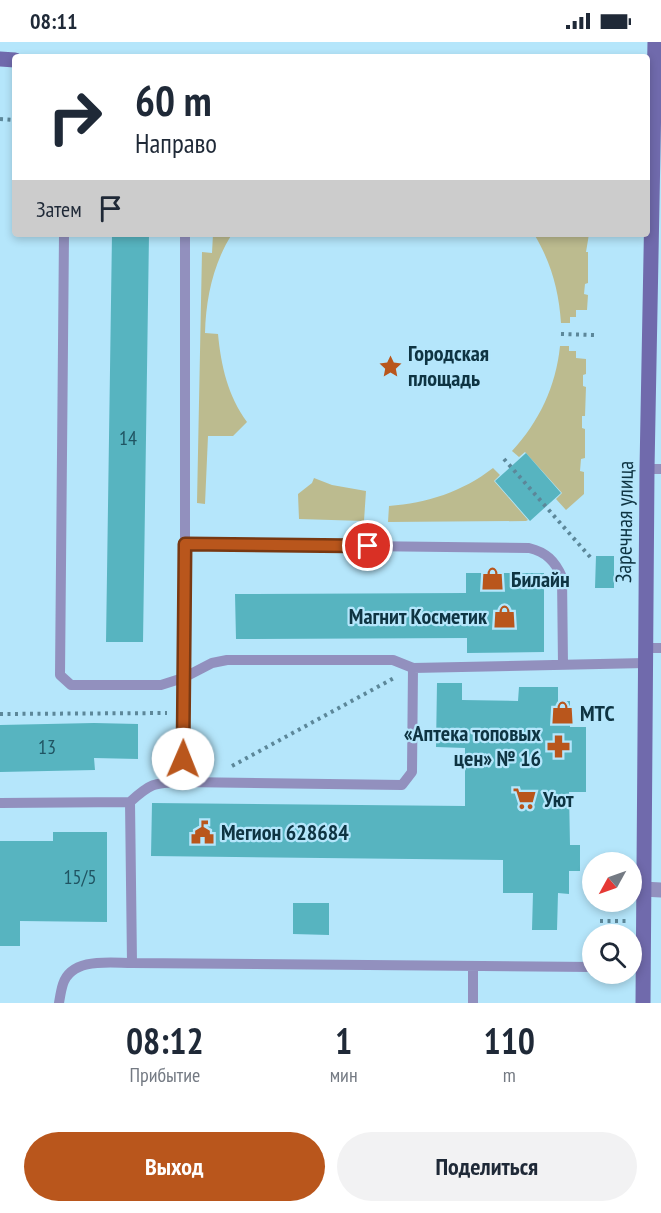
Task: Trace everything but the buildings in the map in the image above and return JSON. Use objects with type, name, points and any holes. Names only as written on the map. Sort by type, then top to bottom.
[{"type":"main road","name":"Заречная улица","points":[[641,924],[651,653],[656,42]]},
{"type":"main road","name":"Заречная улица","points":[[640,984],[643,1003]]},
{"type":"street","points":[[644,889],[661,890]]},
{"type":"lane","points":[[64,237],[60,675],[71,685],[161,685],[183,678],[212,663],[227,660],[393,660],[413,668],[563,664],[651,653]]},
{"type":"lane","points":[[182,782],[185,237]]},
{"type":"lane","points":[[185,544],[529,548],[541,551],[556,564],[562,577],[563,664]]},
{"type":"lane","points":[[0,803],[129,802],[147,786],[157,783],[402,785],[412,772],[413,668]]},
{"type":"lane","points":[[129,802],[132,963]]},
{"type":"lane","points":[[59,1003],[63,982],[70,971],[84,964],[582,968]]},
{"type":"lane","points":[[473,966],[473,1003]]},
{"type":"path","points":[[561,334],[594,335]]},
{"type":"path","points":[[504,459],[591,558]]},
{"type":"path","points":[[231,766],[413,668]]},
{"type":"path","points":[[0,714],[183,713]]},
{"type":"shaded area","points":[[213,237],[230,237],[215,269],[207,307],[205,333],[218,334],[227,380],[235,402],[247,422],[233,436],[208,436],[205,504],[197,503],[202,252],[212,253]]},
{"type":"shaded area","points":[[536,237],[588,237],[586,252],[588,252],[588,283],[585,284],[584,294],[588,295],[587,310],[576,310],[576,317],[570,317],[570,323],[561,323],[553,277]]},
{"type":"shaded area","points":[[560,346],[569,346],[569,351],[576,351],[576,358],[586,359],[586,374],[583,375],[583,386],[586,387],[585,416],[582,416],[582,428],[585,429],[585,458],[581,459],[580,471],[584,472],[584,494],[566,510],[556,499],[562,493],[525,452],[519,457],[512,451],[522,440],[545,403],[555,375]]},
{"type":"shaded area","points":[[493,468],[500,475],[494,481],[528,520],[388,522],[389,506],[444,495],[469,484]]},
{"type":"shaded area","points":[[314,478],[332,485],[366,491],[364,521],[299,519],[298,494],[312,483]]},
{"type":"place","name":"Городская площадь","points":[[390,366]]},
{"type":"place","name":"Билайн","points":[[493,579]]},
{"type":"place","name":"Магнит Косметик","points":[[505,616]]},
{"type":"place","name":"МТС","points":[[562,713]]},
{"type":"place","name":"«Аптека топовых цен» № 16","points":[[559,746]]},
{"type":"place","name":"Уют","points":[[525,799]]},
{"type":"place","name":"Мегион 628684","points":[[203,832]]},
{"type":"route","points":[[183,759],[185,544],[368,546]]}]
